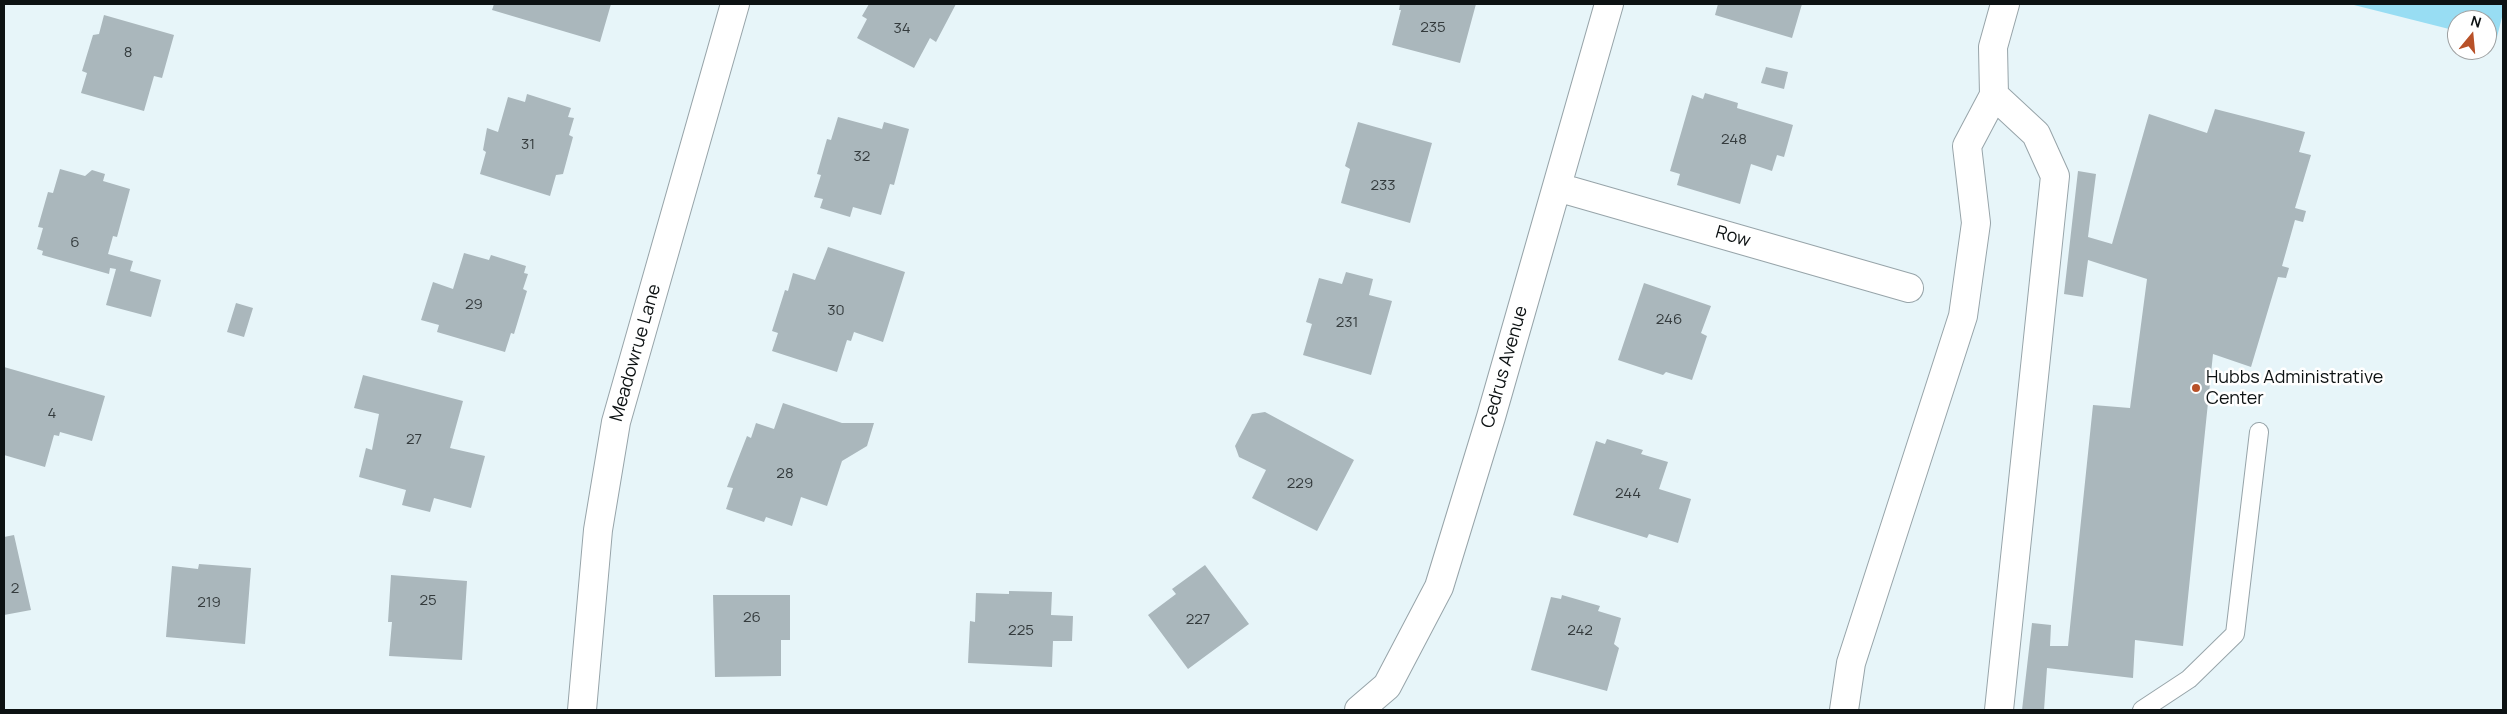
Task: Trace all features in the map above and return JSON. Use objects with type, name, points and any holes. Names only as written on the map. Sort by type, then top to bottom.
[{"type":"street","name":"Meadowrue Lane","points":[[582,710],[598,530],[616,422],[735,4]]},
{"type":"street","name":"Cedrus Avenue","points":[[1359,710],[1387,686],[1439,587],[1609,4]]},
{"type":"street","points":[[1844,710],[1851,663],[1963,316],[1976,223],[1967,146],[1994,95],[1993,48],[2005,4]]},
{"type":"street","points":[[1994,95],[2036,134],[2055,176],[1998,710]]},
{"type":"street","name":"Row","points":[[1557,187],[1909,288]]},
{"type":"lane","points":[[2142,710],[2189,680],[2234,634],[2259,432]]},
{"type":"shaded area","points":[[2350,4],[2503,4],[2503,13],[2497,37],[2497,10],[2447,10],[2447,28]]},
{"type":"building","points":[[494,4],[611,4],[600,42],[492,10]]},
{"type":"building","points":[[869,4],[956,4],[936,42],[930,38],[914,68],[857,38],[867,19],[862,16]]},
{"type":"building","points":[[1400,4],[1476,4],[1460,63],[1392,45],[1401,10],[1399,10]]},
{"type":"building","points":[[1718,4],[1802,4],[1792,38],[1715,15]]},
{"type":"building","points":[[104,15],[174,35],[162,78],[154,76],[144,111],[81,93],[87,73],[82,71],[93,35],[99,34]]},
{"type":"building","points":[[1766,67],[1788,72],[1784,89],[1761,83]]},
{"type":"building","points":[[1705,93],[1738,103],[1737,108],[1793,125],[1784,157],[1777,155],[1772,171],[1751,164],[1740,204],[1677,185],[1680,174],[1670,171],[1692,95],[1703,99]]},
{"type":"building","points":[[527,94],[571,108],[568,117],[574,118],[569,135],[573,137],[563,174],[556,175],[550,196],[480,174],[486,152],[483,150],[487,128],[498,132],[508,97],[525,102]]},
{"type":"building","points":[[2215,109],[2305,132],[2299,152],[2311,155],[2295,208],[2306,211],[2303,222],[2295,220],[2282,266],[2289,268],[2286,278],[2278,277],[2251,367],[2213,354],[2183,646],[2135,640],[2133,678],[2047,668],[2044,710],[2022,710],[2032,623],[2051,625],[2050,646],[2068,646],[2093,405],[2130,408],[2147,279],[2088,260],[2083,297],[2064,294],[2078,171],[2096,174],[2088,237],[2112,244],[2149,114],[2207,133]]},
{"type":"building","points":[[838,117],[882,129],[884,122],[909,129],[894,185],[890,184],[881,215],[853,207],[850,217],[820,208],[823,199],[814,197],[821,175],[817,174],[827,139],[831,140]]},
{"type":"building","points":[[1358,122],[1432,143],[1410,223],[1341,203],[1350,169],[1345,166]]},
{"type":"building","points":[[60,169],[85,176],[92,170],[105,174],[103,181],[130,189],[117,237],[113,236],[108,254],[133,261],[130,271],[161,280],[151,317],[106,305],[116,269],[110,268],[109,274],[42,255],[43,251],[37,249],[43,228],[38,227],[48,192],[53,193]]},
{"type":"building","points":[[828,247],[905,272],[883,342],[854,332],[851,341],[847,340],[837,372],[772,351],[778,333],[772,331],[785,290],[788,291],[793,273],[815,280]]},
{"type":"building","points":[[464,253],[489,260],[491,255],[526,266],[524,273],[528,274],[523,289],[527,291],[514,334],[511,333],[505,352],[437,332],[439,325],[421,320],[433,282],[453,289]]},
{"type":"building","points":[[1346,272],[1373,279],[1369,295],[1392,301],[1371,375],[1303,355],[1312,324],[1306,322],[1319,278],[1342,284]]},
{"type":"building","points":[[1644,283],[1711,306],[1701,333],[1707,336],[1692,380],[1666,372],[1663,375],[1618,360]]},
{"type":"building","points":[[236,303],[253,308],[244,337],[227,332]]},
{"type":"building","points":[[4,367],[105,396],[92,441],[60,432],[59,436],[54,435],[45,467],[4,455]]},
{"type":"building","points":[[363,375],[463,401],[450,448],[485,456],[471,508],[434,498],[430,512],[402,505],[406,490],[359,477],[366,448],[372,450],[379,414],[354,408]]},
{"type":"building","points":[[783,403],[842,423],[874,423],[867,446],[842,461],[827,506],[801,497],[792,526],[766,517],[764,522],[726,509],[733,488],[727,487],[747,436],[751,438],[756,423],[774,429]]},
{"type":"building","points":[[1265,412],[1354,460],[1317,531],[1252,498],[1266,470],[1239,457],[1235,446],[1252,414]]},
{"type":"building","points":[[1607,439],[1643,450],[1641,454],[1668,462],[1659,489],[1691,499],[1678,543],[1649,534],[1647,538],[1573,515],[1596,441],[1605,444]]},
{"type":"building","points":[[14,535],[31,610],[4,615],[4,537]]},
{"type":"building","points":[[199,564],[251,568],[245,644],[166,637],[172,566],[198,569]]},
{"type":"building","points":[[1205,565],[1249,624],[1188,669],[1148,615],[1176,594],[1172,589]]},
{"type":"building","points":[[391,575],[467,581],[462,660],[389,656],[392,622],[388,622]]},
{"type":"building","points":[[1009,591],[1052,592],[1051,615],[1073,616],[1072,641],[1053,641],[1052,667],[968,663],[970,621],[975,622],[976,593],[1009,594]]},
{"type":"building","points":[[713,595],[790,595],[790,640],[781,640],[781,676],[715,677]]},
{"type":"building","points":[[1562,595],[1600,606],[1598,611],[1621,618],[1614,644],[1619,648],[1607,691],[1531,670],[1551,597],[1561,599]]},
{"type":"place","name":"Hubbs Administrative Center","points":[[2196,388]]}]
